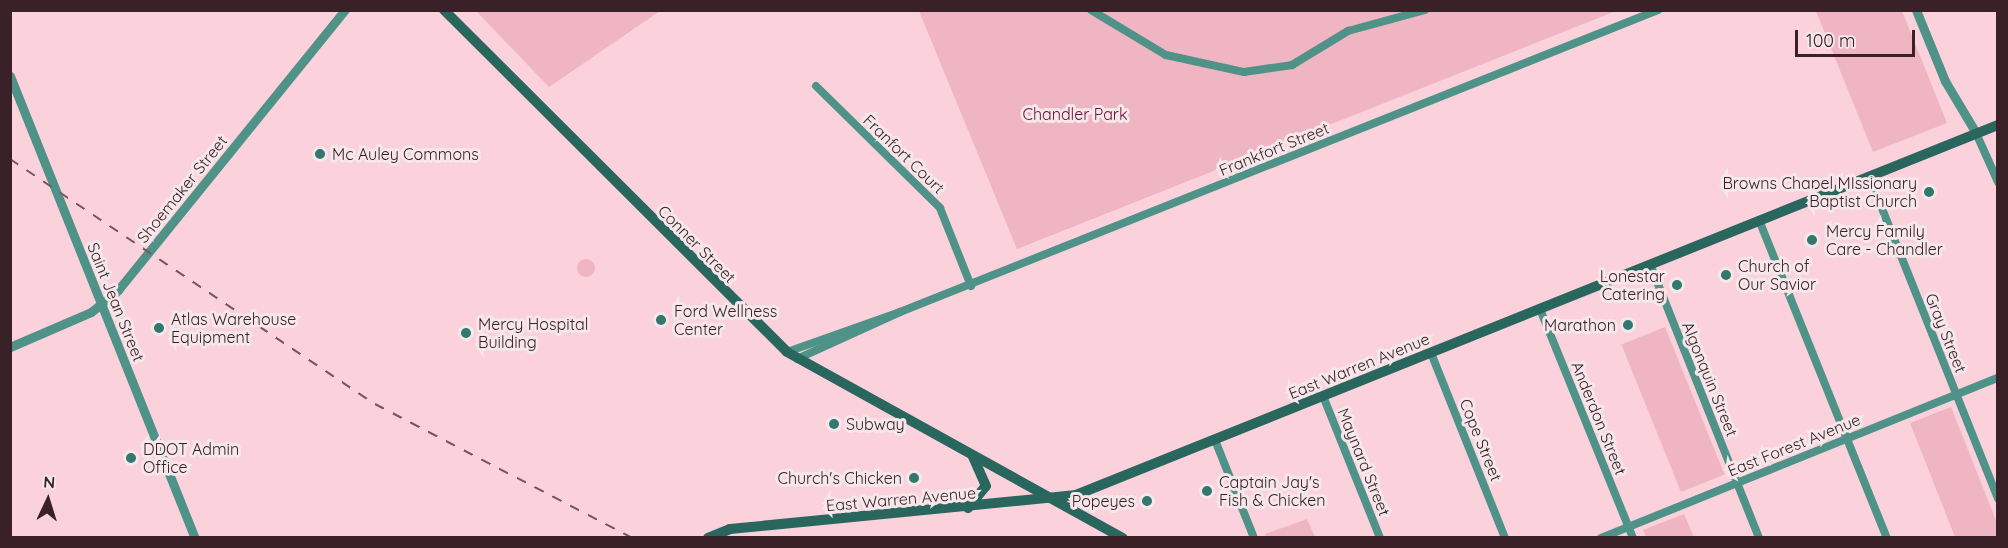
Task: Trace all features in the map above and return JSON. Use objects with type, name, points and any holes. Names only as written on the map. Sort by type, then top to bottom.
[{"type":"main road","name":"Conner Street","points":[[444,10],[787,352],[1123,537]]},
{"type":"main road","name":"East Warren Avenue","points":[[708,537],[730,530],[1058,500],[1215,440],[1998,125]]},
{"type":"main road","points":[[968,508],[986,486],[971,454]]},
{"type":"street","name":"Shoemaker Street","points":[[10,347],[101,305],[150,253],[345,10]]},
{"type":"street","points":[[1091,10],[1166,55],[1244,72],[1292,65],[1348,31],[1425,10]]},
{"type":"street","name":"Frankfort Street","points":[[900,312],[971,286],[1658,10]]},
{"type":"street","points":[[1916,10],[1946,81],[1976,134],[1998,182]]},
{"type":"street","name":"Saint Jean Street","points":[[10,76],[195,537]]},
{"type":"street","name":"Franfort Court","points":[[816,86],[940,208],[971,286]]},
{"type":"street","name":"Gray Street","points":[[1869,176],[1998,499]]},
{"type":"street","points":[[1759,220],[1887,537]]},
{"type":"street","name":"Algonquin Street","points":[[1650,264],[1759,537]]},
{"type":"street","name":"Anderdon Street","points":[[1540,309],[1633,537]]},
{"type":"street","points":[[787,352],[900,312]]},
{"type":"street","points":[[797,359],[900,312]]},
{"type":"street","name":"Cope Street","points":[[1431,353],[1505,537]]},
{"type":"street","name":"East Forest Avenue","points":[[1601,537],[1998,378]]},
{"type":"street","name":"Maynard Street","points":[[1323,396],[1380,537]]},
{"type":"street","points":[[1215,440],[1254,537]]},
{"type":"green space","points":[[476,11],[660,11],[549,87]]},
{"type":"green space","name":"Chandler Park","points":[[919,11],[1616,11],[1017,249]]},
{"type":"green space","points":[[1816,11],[1902,11],[1947,123],[1873,152]]},
{"type":"green space","points":[[586,259],[592,262],[595,268],[592,274],[586,277],[580,274],[577,268],[580,262]]},
{"type":"green space","points":[[1665,327],[1725,474],[1681,492],[1621,345]]},
{"type":"green space","points":[[1951,407],[1997,523],[1997,537],[1955,537],[1910,423]]},
{"type":"green space","points":[[1684,514],[1694,537],[1646,537],[1643,530]]},
{"type":"green space","points":[[1307,519],[1315,537],[1266,537],[1265,534]]},
{"type":"railway","points":[[10,159],[375,404],[632,538]]},
{"type":"place","name":"Mc Auley Commons","points":[[320,154]]},
{"type":"place","name":"Browns Chapel MIssionary Baptist Church","points":[[1929,192]]},
{"type":"place","name":"Mercy Family Care - Chandler","points":[[1812,240]]},
{"type":"place","name":"Church of Our Savior","points":[[1726,275]]},
{"type":"place","name":"Lonestar Catering","points":[[1677,285]]},
{"type":"place","name":"Ford Wellness Center","points":[[661,320]]},
{"type":"place","name":"Marathon","points":[[1628,325]]},
{"type":"place","name":"Atlas Warehouse Equipment","points":[[159,328]]},
{"type":"place","name":"Mercy Hospital Building","points":[[466,333]]},
{"type":"place","name":"Subway","points":[[834,424]]},
{"type":"place","name":"DDOT Admin Office","points":[[131,458]]},
{"type":"place","name":"Church's Chicken","points":[[914,478]]},
{"type":"place","name":"Captain Jay's Fish & Chicken","points":[[1207,491]]},
{"type":"place","name":"Popeyes","points":[[1147,501]]}]
